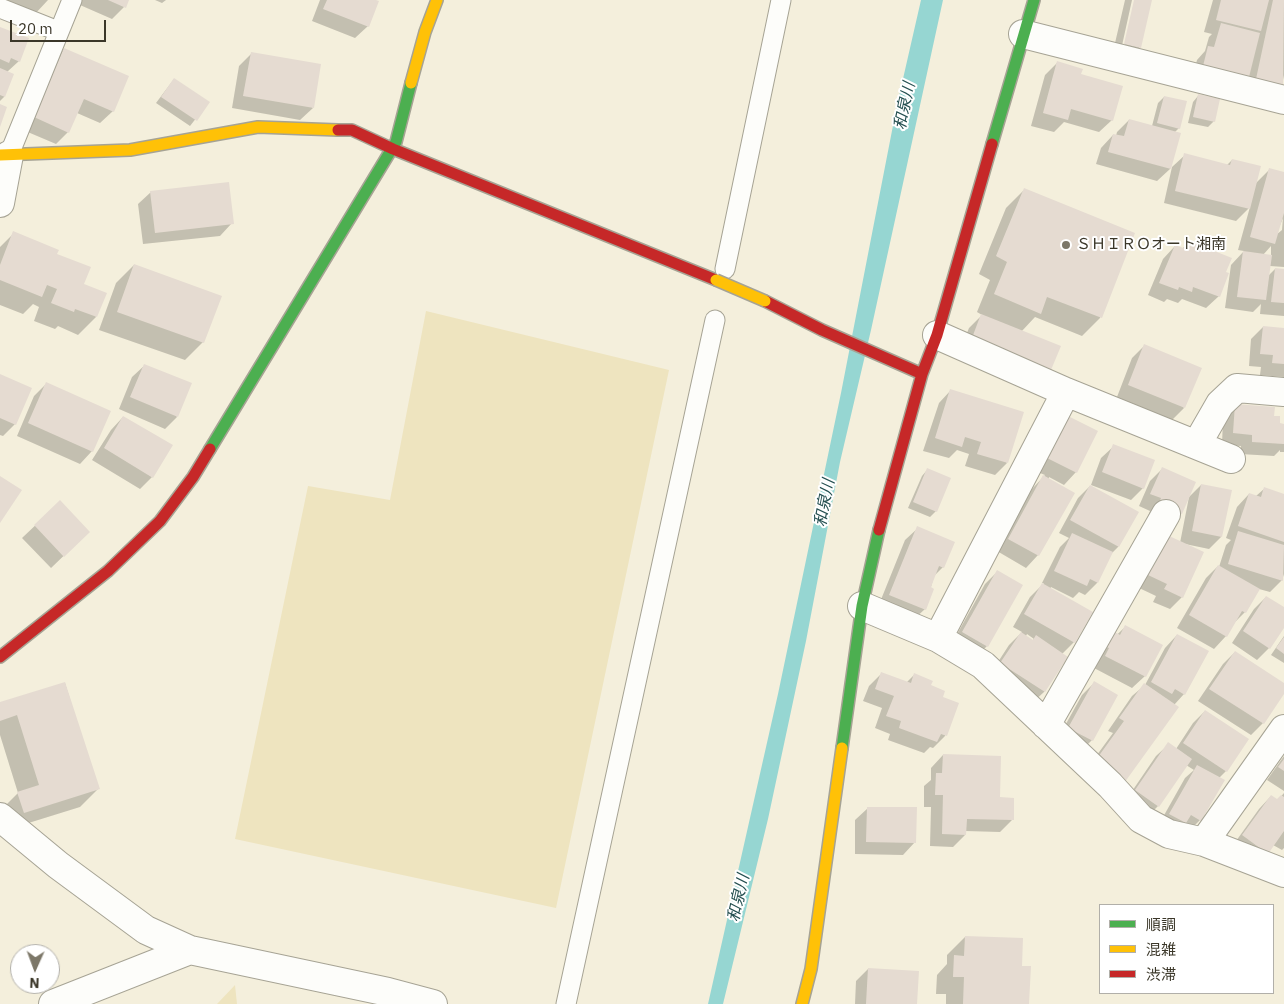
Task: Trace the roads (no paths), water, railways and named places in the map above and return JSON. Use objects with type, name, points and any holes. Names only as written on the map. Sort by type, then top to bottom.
[{"type":"street","points":[[0,657],[108,571],[160,521],[193,477],[393,149],[425,32],[437,0]]},
{"type":"street","points":[[802,1004],[811,969],[862,606],[885,504],[922,374],[937,335],[1034,0]]},
{"type":"street","points":[[1023,34],[1284,100]]},
{"type":"street","points":[[0,203],[5,155],[130,150],[258,128],[352,130],[393,149],[720,274],[765,301],[822,330],[922,374]]},
{"type":"street","points":[[937,335],[1066,392],[1231,459]]},
{"type":"street","points":[[1197,444],[1220,404],[1237,388],[1284,392]]},
{"type":"street","points":[[938,638],[1066,392]]},
{"type":"street","points":[[1046,725],[1166,514]]},
{"type":"street","points":[[862,606],[938,638],[983,665],[1110,785],[1141,819],[1169,834],[1204,842],[1284,873]]},
{"type":"street","points":[[1204,842],[1284,729]]},
{"type":"street","points":[[0,817],[58,865],[146,930],[190,950],[386,998],[433,1004]]},
{"type":"street","points":[[53,1004],[190,950]]},
{"type":"lane","points":[[5,155],[72,0]]},
{"type":"lane","points":[[720,274],[781,0]]},
{"type":"lane","points":[[0,8],[58,31]]},
{"type":"lane","points":[[566,1004],[715,320]]},
{"type":"water","name":"和泉川","points":[[921,0],[943,0],[871,330],[840,462],[806,641],[768,819],[723,1004],[708,1004],[778,694],[841,393],[897,105]]},
{"type":"place","name":"ＳＨＩＲＯオート湘南","points":[[1066,245]]}]
